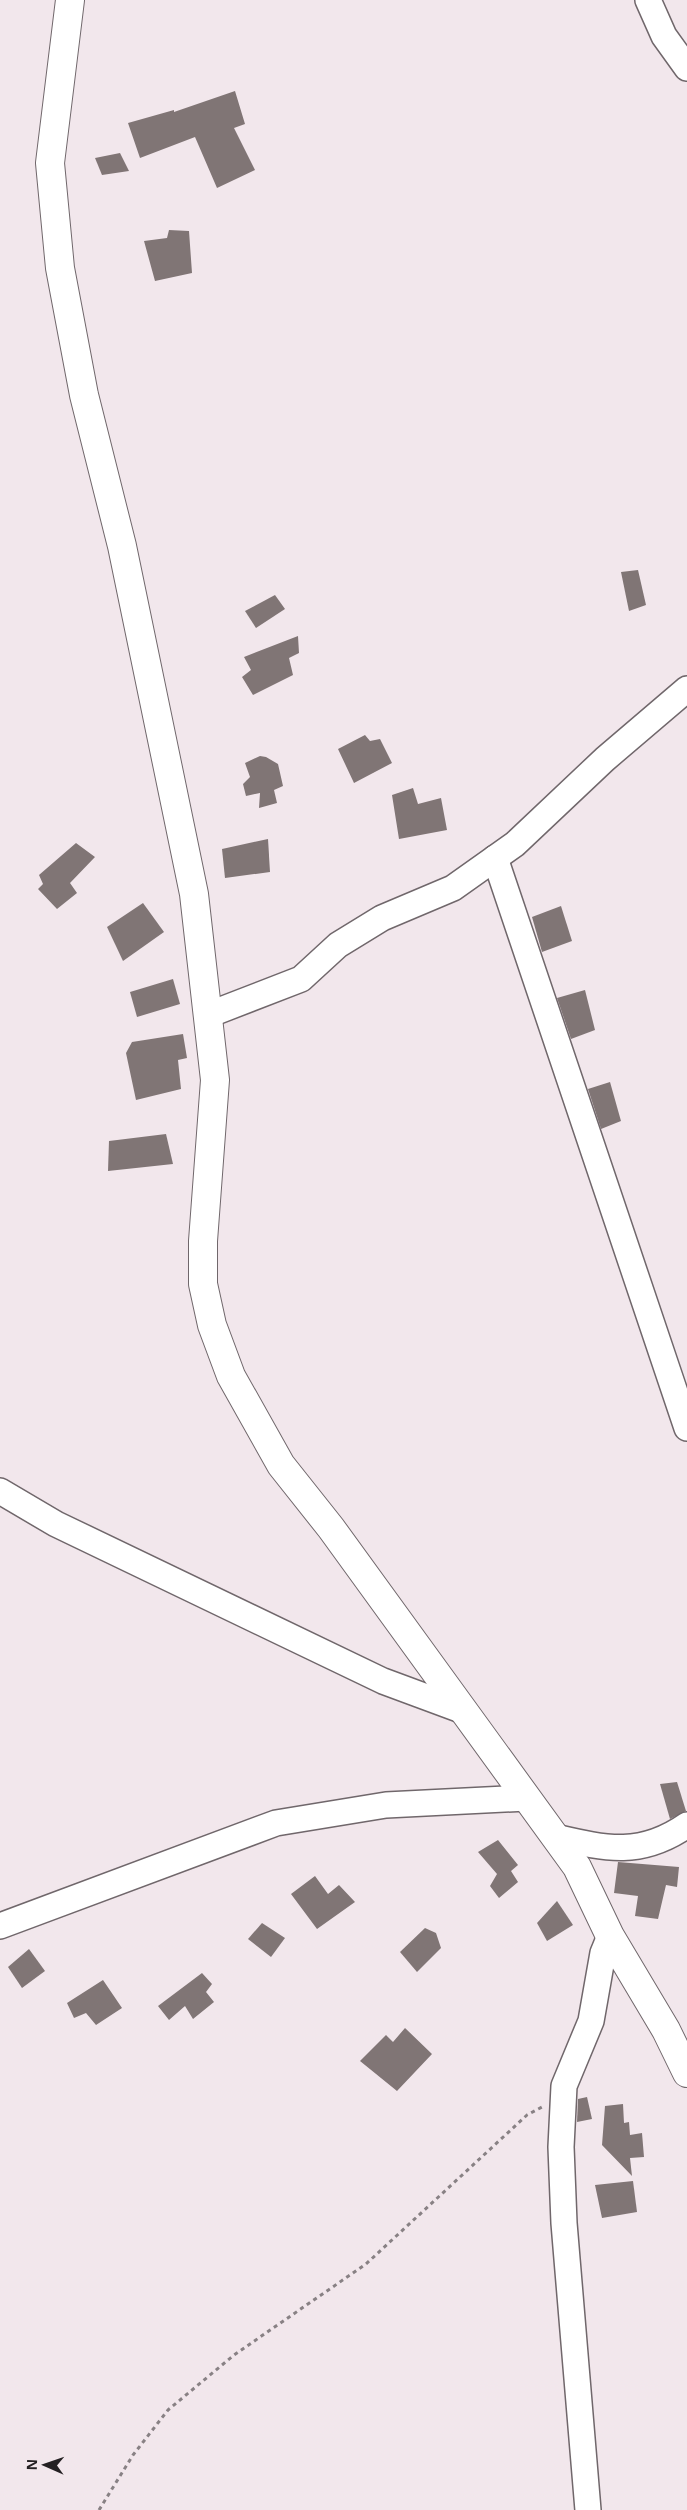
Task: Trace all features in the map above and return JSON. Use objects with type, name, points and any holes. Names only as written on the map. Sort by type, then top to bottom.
[{"type":"main road","points":[[70,0],[50,163],[60,268],[84,395],[122,546],[194,894],[215,1080],[203,1240],[203,1284],[212,1325],[231,1376],[281,1465],[331,1528],[577,1867],[610,1936],[666,2030],[687,2073]]},
{"type":"street","points":[[648,0],[664,36],[687,68]]},
{"type":"street","points":[[208,1015],[301,979],[345,941],[382,918],[453,888],[515,844],[605,759],[687,689]]},
{"type":"street","points":[[495,858],[687,1428]]},
{"type":"street","points":[[0,1491],[56,1524],[382,1681],[464,1711]]},
{"type":"street","points":[[0,1926],[276,1823],[386,1805],[527,1798]]},
{"type":"street","points":[[555,1837],[600,1848],[643,1847],[670,1836],[687,1825]]},
{"type":"street","points":[[588,2510],[564,2223],[561,2147],[564,2086],[590,2021],[603,1953],[610,1936]]},
{"type":"path","points":[[99,2510],[133,2455],[168,2410],[234,2355],[366,2264],[527,2115],[564,2094]]},
{"type":"building","points":[[235,91],[245,124],[234,128],[255,170],[217,188],[195,137],[140,158],[128,123],[174,110],[174,112]]},
{"type":"building","points":[[120,153],[129,171],[102,175],[95,158]]},
{"type":"building","points":[[169,230],[189,231],[192,273],[155,281],[144,241],[167,238]]},
{"type":"building","points":[[638,570],[646,605],[629,611],[621,572]]},
{"type":"building","points":[[275,595],[285,609],[256,628],[245,611]]},
{"type":"building","points":[[298,636],[299,653],[289,658],[293,675],[253,695],[242,677],[251,670],[244,657]]},
{"type":"building","points":[[365,735],[370,741],[380,739],[392,763],[354,783],[338,749]]},
{"type":"building","points":[[260,756],[266,757],[278,764],[283,786],[274,790],[277,803],[259,808],[260,793],[246,796],[243,784],[250,777],[245,763]]},
{"type":"building","points":[[413,788],[418,804],[441,798],[447,830],[399,839],[392,795]]},
{"type":"building","points":[[268,839],[270,872],[225,878],[222,849]]},
{"type":"building","points":[[76,843],[95,857],[70,883],[77,893],[57,909],[38,889],[43,884],[39,875]]},
{"type":"building","points":[[143,903],[164,932],[123,961],[107,927]]},
{"type":"building","points":[[561,906],[572,941],[542,952],[532,917]]},
{"type":"building","points":[[173,979],[180,1004],[137,1017],[130,992]]},
{"type":"building","points":[[585,990],[595,1030],[571,1039],[557,998]]},
{"type":"building","points":[[183,1034],[187,1058],[178,1060],[181,1089],[136,1100],[126,1053],[132,1042]]},
{"type":"building","points":[[610,1082],[621,1121],[601,1129],[588,1089]]},
{"type":"building","points":[[166,1134],[173,1164],[108,1171],[109,1141]]},
{"type":"building","points":[[677,1782],[686,1811],[670,1819],[660,1784]]},
{"type":"building","points":[[498,1840],[518,1865],[511,1871],[518,1882],[499,1898],[490,1886],[497,1874],[478,1852]]},
{"type":"building","points":[[618,1862],[679,1867],[677,1887],[666,1885],[658,1919],[635,1916],[638,1896],[614,1893]]},
{"type":"building","points":[[315,1876],[328,1894],[339,1885],[355,1902],[317,1929],[291,1894]]},
{"type":"building","points":[[557,1901],[573,1925],[547,1941],[537,1923]]},
{"type":"building","points":[[262,1923],[285,1938],[271,1957],[248,1939]]},
{"type":"building","points":[[425,1928],[436,1933],[441,1948],[417,1972],[400,1952]]},
{"type":"building","points":[[29,1949],[45,1971],[22,1988],[8,1967]]},
{"type":"building","points":[[202,1973],[212,1984],[206,1992],[214,2002],[193,2019],[185,2006],[169,2020],[158,2006]]},
{"type":"building","points":[[103,1980],[122,2008],[96,2025],[86,2013],[74,2018],[67,2003]]},
{"type":"building","points":[[405,2028],[432,2054],[397,2091],[360,2061],[386,2035],[393,2042]]},
{"type":"building","points":[[587,2097],[592,2119],[577,2122],[578,2099]]},
{"type":"building","points":[[623,2104],[624,2123],[629,2122],[630,2135],[642,2133],[644,2157],[630,2158],[632,2176],[602,2145],[605,2106]]},
{"type":"building","points":[[633,2181],[637,2212],[602,2218],[595,2185]]}]
